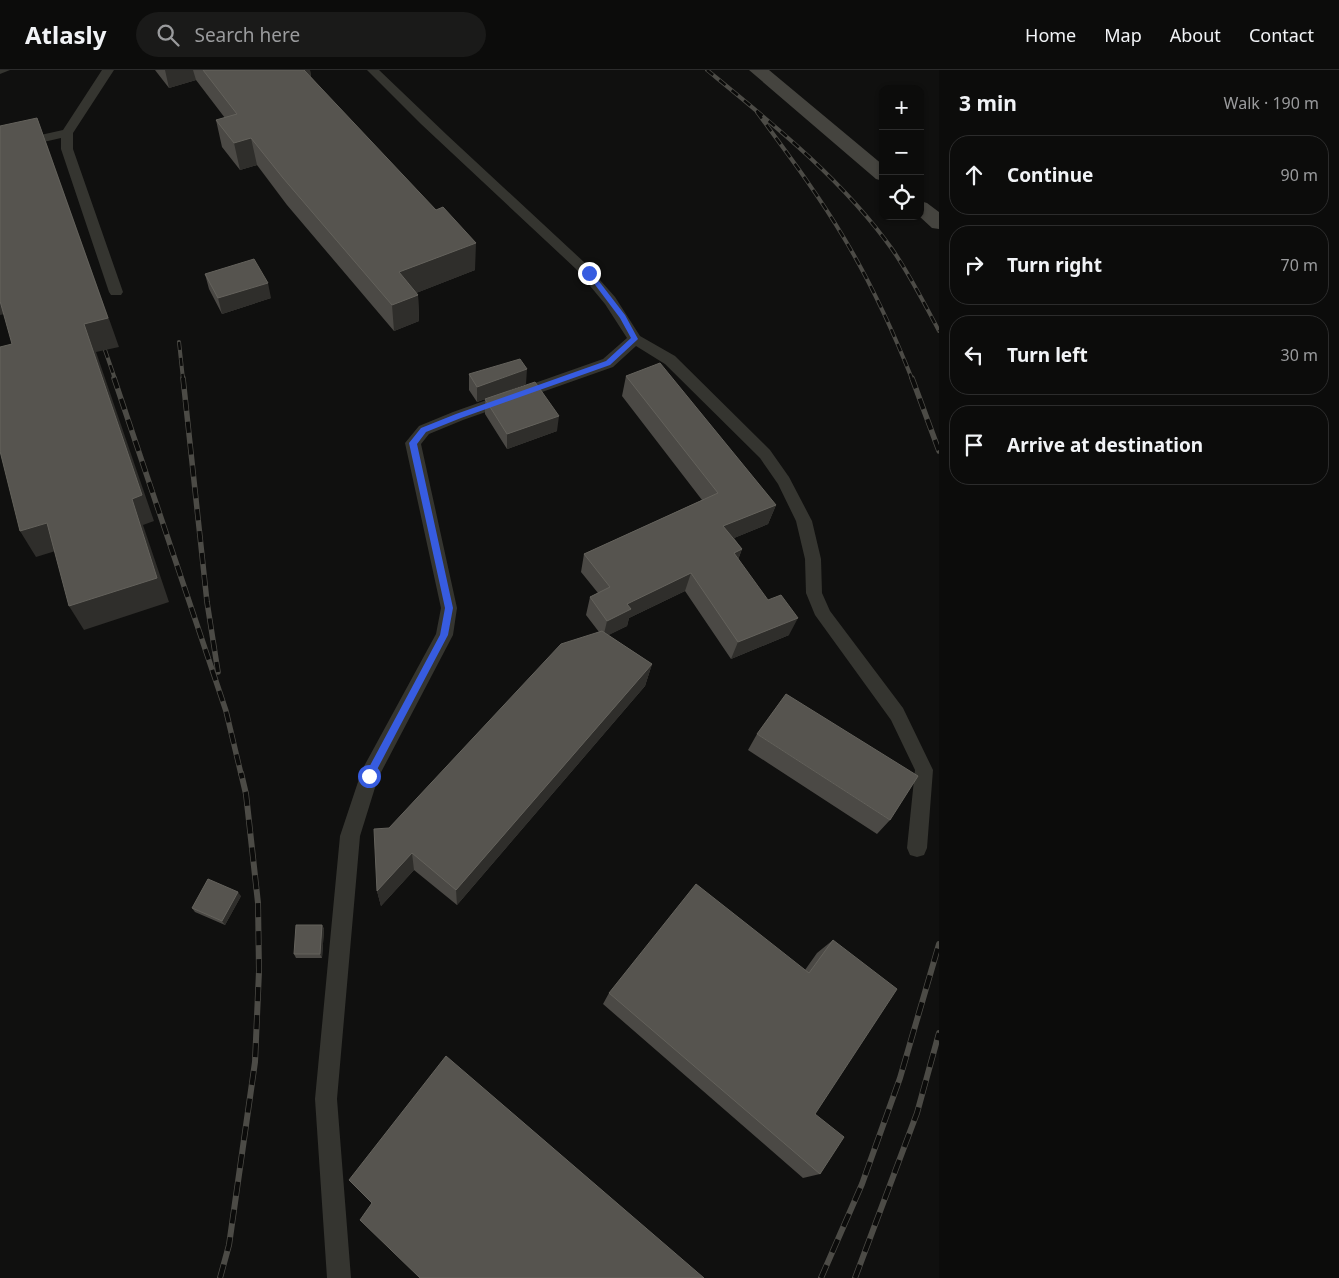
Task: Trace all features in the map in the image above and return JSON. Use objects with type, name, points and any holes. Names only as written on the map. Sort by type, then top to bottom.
[{"type":"main road","points":[[758,70],[882,175]]},
{"type":"main road","points":[[924,210],[939,223]]},
{"type":"lane","points":[[0,71],[4,70]]},
{"type":"lane","points":[[108,70],[67,133],[67,149],[116,292]]},
{"type":"lane","points":[[373,70],[429,126],[589,273],[623,317],[634,339],[670,360],[765,454],[784,481],[804,521],[814,558],[814,593],[823,614],[897,714],[924,770],[916,848]]},
{"type":"lane","points":[[0,148],[67,133]]},
{"type":"lane","points":[[339,1278],[326,1099],[350,836],[369,776],[444,635],[449,608],[413,443],[424,430],[458,416],[608,363],[634,339]]},
{"type":"building","points":[[203,70],[304,70],[436,210],[443,207],[476,243],[399,272],[418,295],[392,305],[251,138],[234,143],[216,120],[237,114]]},
{"type":"building","points":[[37,118],[108,318],[84,324],[142,495],[132,499],[157,578],[69,606],[47,523],[20,531],[0,451],[0,347],[12,344],[0,301],[0,126]]},
{"type":"building","points":[[254,259],[268,283],[218,298],[205,274]]},
{"type":"building","points":[[520,359],[527,369],[477,387],[469,374]]},
{"type":"building","points":[[660,363],[776,505],[723,526],[742,549],[734,553],[768,600],[781,595],[798,618],[738,642],[691,573],[627,604],[631,609],[607,621],[590,597],[610,587],[584,554],[718,493],[626,376]]},
{"type":"building","points":[[535,382],[559,416],[507,434],[485,399]]},
{"type":"building","points":[[602,631],[652,664],[456,890],[412,853],[377,891],[374,829],[389,828],[561,644]]},
{"type":"building","points":[[786,694],[918,776],[890,820],[757,734]]},
{"type":"building","points":[[208,879],[238,892],[222,921],[192,908]]},
{"type":"building","points":[[696,884],[809,973],[833,940],[897,989],[815,1114],[844,1137],[820,1174],[609,993]]},
{"type":"building","points":[[296,925],[322,925],[320,954],[294,954]]},
{"type":"building","points":[[446,1056],[704,1278],[420,1278],[360,1220],[372,1203],[349,1180]]},
{"type":"railway","points":[[707,70],[806,154],[851,199],[899,259],[939,331]]},
{"type":"railway","points":[[757,112],[813,190],[854,255],[881,307],[912,379]]},
{"type":"railway","points":[[179,342],[183,379]]},
{"type":"railway","points":[[105,350],[115,379]]},
{"type":"railway","points":[[114,378],[226,711],[241,774]]},
{"type":"railway","points":[[183,378],[207,602],[218,672]]},
{"type":"railway","points":[[912,378],[939,451]]},
{"type":"railway","points":[[220,1278],[229,1245],[255,1062],[259,971],[258,903],[246,794],[241,773]]},
{"type":"railway","points":[[821,1278],[862,1184],[900,1078],[939,944]]},
{"type":"railway","points":[[855,1278],[917,1113],[939,1033]]},
{"type":"route","points":[[369,776],[444,635],[449,608],[413,443],[424,430],[458,416],[608,363],[634,339],[623,317],[589,273]]}]
